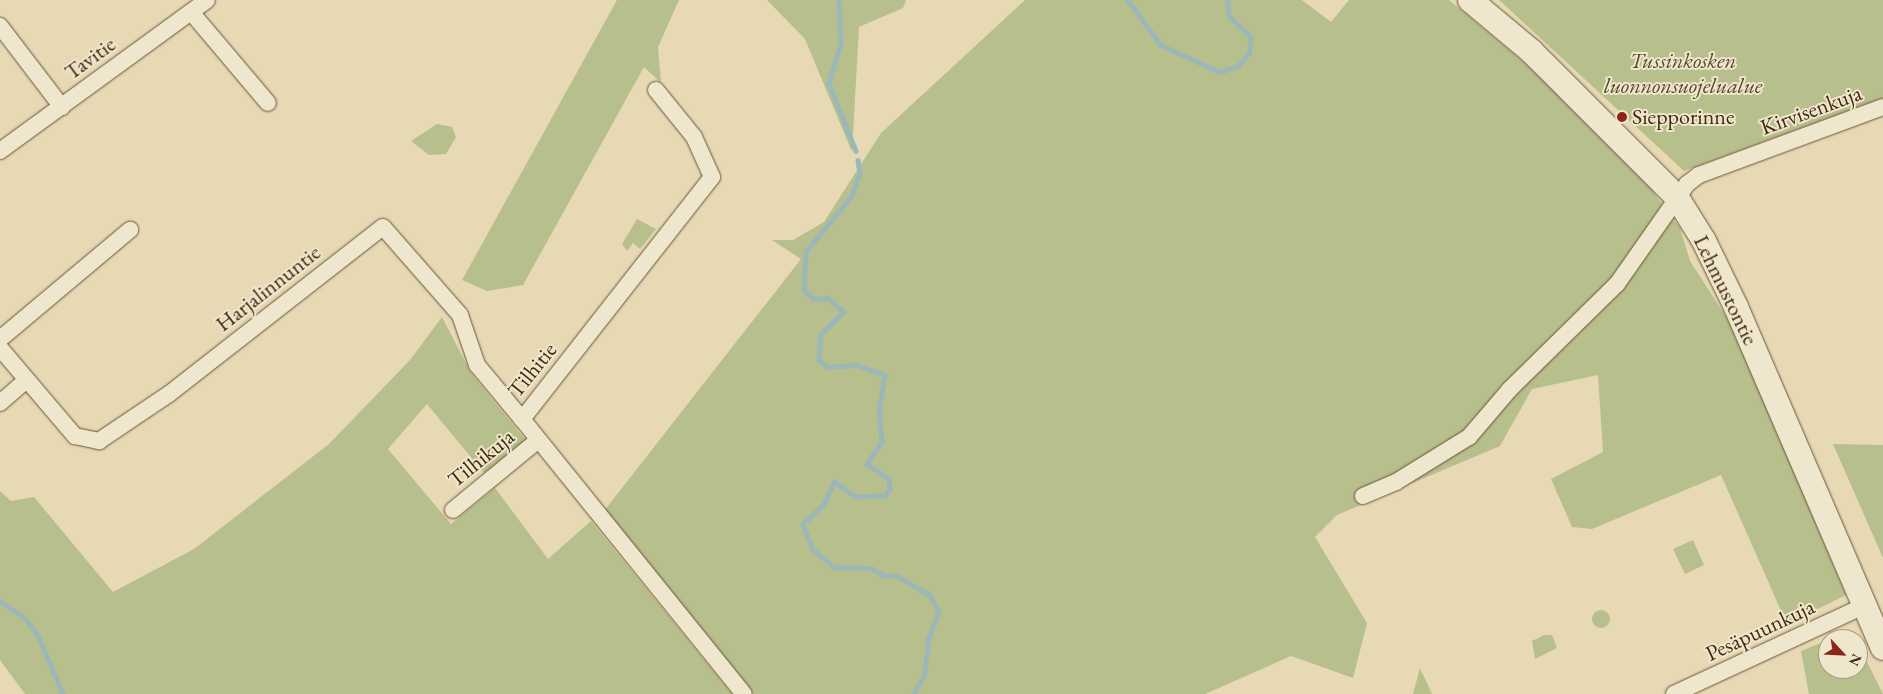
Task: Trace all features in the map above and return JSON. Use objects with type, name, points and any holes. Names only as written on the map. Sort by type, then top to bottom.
[{"type":"main road","name":"Lehmustontie","points":[[1470,0],[1531,51],[1676,196],[1704,241],[1736,307],[1883,648]]},
{"type":"street","name":"Tavitie","points":[[0,152],[207,0]]},
{"type":"street","points":[[191,12],[268,103]]},
{"type":"street","points":[[0,26],[62,107]]},
{"type":"street","name":"Tilhitie","points":[[656,90],[694,137],[712,177],[522,419],[537,441],[744,694]]},
{"type":"street","name":"Kirvisenkuja","points":[[1676,196],[1699,175],[1883,107]]},
{"type":"street","points":[[1363,496],[1396,482],[1469,437],[1510,389],[1617,284],[1644,251],[1676,196]]},
{"type":"street","name":"Harjalinnuntie","points":[[0,348],[75,436],[99,441],[158,402],[383,227],[460,314],[477,364],[522,419]]},
{"type":"street","points":[[0,339],[130,230]]},
{"type":"street","points":[[0,403],[26,380]]},
{"type":"street","name":"Tilhikuja","points":[[453,510],[537,441]]},
{"type":"street","name":"Pesäpuunkuja","points":[[1674,694],[1864,606]]},
{"type":"green space","points":[[617,0],[679,0],[658,47],[661,83],[644,67],[523,285],[487,291],[462,280]]},
{"type":"green space","points":[[767,0],[906,0],[903,8],[859,27],[852,152],[805,39]]},
{"type":"green space","points":[[1025,0],[1302,0],[1331,22],[1349,0],[1449,0],[1525,63],[1652,180],[1654,193],[1680,228],[1690,261],[1734,329],[1846,595],[1787,624],[1721,475],[1592,529],[1572,527],[1551,479],[1603,452],[1598,375],[1532,389],[1500,446],[1337,515],[1315,537],[1367,623],[1353,678],[1291,656],[1205,694],[754,694],[604,511],[801,259],[772,240],[793,240],[824,222],[881,133]]},
{"type":"green space","name":"Tussinkosken luonnonsuojelualue","points":[[1499,0],[1883,0],[1883,98],[1684,171]]},
{"type":"green space","points":[[437,124],[452,127],[456,137],[446,154],[429,155],[411,141]]},
{"type":"green space","points":[[637,219],[656,229],[640,249],[633,243],[627,251],[622,244]]},
{"type":"green space","points":[[442,317],[471,373],[528,443],[484,473],[427,404],[388,449],[451,524],[495,488],[548,559],[591,521],[732,694],[25,694],[0,660],[0,491],[11,501],[34,497],[113,592],[194,549],[329,444],[410,360]]},
{"type":"green space","points":[[1833,444],[1883,445],[1883,558]]},
{"type":"green space","points":[[1693,540],[1704,565],[1685,574],[1673,549]]},
{"type":"green space","points":[[1601,610],[1607,613],[1610,619],[1607,625],[1601,628],[1595,625],[1592,619],[1595,613]]},
{"type":"green space","points":[[1544,635],[1552,635],[1557,648],[1535,659],[1532,641]]},
{"type":"green space","points":[[1818,644],[1818,679],[1868,679],[1868,664],[1883,694],[1809,694],[1801,651]]},
{"type":"green space","points":[[1420,668],[1432,694],[1413,694]]},
{"type":"waterway","points":[[839,0],[841,44],[829,83],[856,151]]},
{"type":"waterway","points":[[1128,0],[1161,45],[1220,72],[1238,66],[1249,53],[1250,37],[1229,17],[1227,0]]},
{"type":"waterway","points":[[858,160],[860,173],[852,196],[806,252],[804,290],[814,299],[828,298],[844,312],[821,334],[819,360],[827,367],[856,365],[885,375],[879,411],[882,442],[867,464],[889,479],[890,489],[885,496],[855,497],[834,482],[824,505],[803,524],[812,548],[834,567],[871,568],[883,575],[897,576],[930,595],[939,612],[929,638],[924,676],[914,694]]},
{"type":"waterway","points":[[0,601],[25,618],[38,635],[63,694]]},
{"type":"place","name":"Siepporinne","points":[[1622,117]]}]
